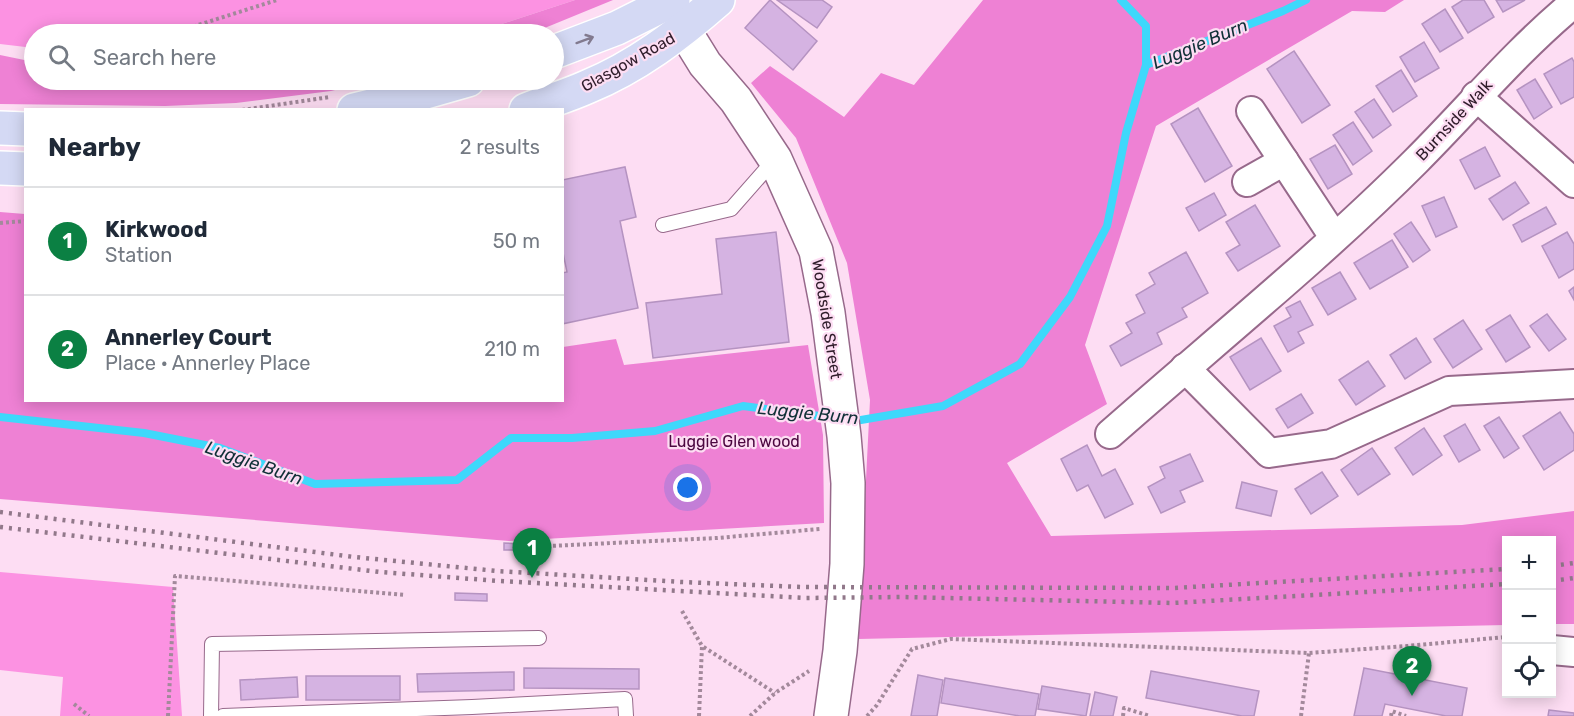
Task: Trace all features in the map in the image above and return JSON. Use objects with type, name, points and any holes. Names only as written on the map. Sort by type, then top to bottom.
[{"type":"main road","points":[[676,11],[718,0]]},
{"type":"main road","name":"Glasgow Road","points":[[564,48],[617,28],[676,11]]},
{"type":"main road","name":"Glasgow Road","points":[[531,108],[601,80],[650,54],[676,11]]},
{"type":"main road","points":[[343,103],[412,96],[433,90]]},
{"type":"main road","points":[[0,128],[24,129]]},
{"type":"main road","points":[[0,168],[24,169]]},
{"type":"street","name":"Burnside Walk","points":[[1110,434],[1334,237],[1417,160],[1476,96],[1544,28],[1574,3]]},
{"type":"street","name":"Woodside Street","points":[[676,11],[705,64],[736,100],[776,159],[816,251],[834,358],[848,483],[847,564],[835,701],[831,716]]},
{"type":"street","points":[[1476,96],[1574,183]]},
{"type":"street","points":[[1251,111],[1334,237]]},
{"type":"street","points":[[1246,182],[1284,161]]},
{"type":"street","points":[[1185,368],[1269,453],[1330,444],[1449,391],[1574,384]]},
{"type":"street","points":[[1556,650],[1574,652]]},
{"type":"lane","points":[[663,225],[731,209],[776,159]]},
{"type":"lane","points":[[210,716],[212,644],[539,638]]},
{"type":"lane","points":[[223,716],[472,712],[625,699],[626,716]]},
{"type":"path","points":[[201,24],[277,0]]},
{"type":"path","points":[[271,108],[343,103]]},
{"type":"path","points":[[0,223],[24,221]]},
{"type":"path","points":[[529,547],[717,538],[807,531],[848,525]]},
{"type":"path","points":[[168,716],[175,576],[406,595]]},
{"type":"path","points":[[682,611],[702,646],[774,693],[750,716]]},
{"type":"path","points":[[867,716],[877,705],[912,648],[951,639],[1309,652],[1502,637]]},
{"type":"path","points":[[699,716],[702,646]]},
{"type":"path","points":[[1301,716],[1309,652]]},
{"type":"path","points":[[74,704],[89,716]]},
{"type":"path","points":[[1123,716],[1124,708],[1150,716]]},
{"type":"path","points":[[1391,716],[1392,711],[1406,716]]},
{"type":"shaded area","points":[[0,0],[575,0],[502,24],[24,24],[24,47],[0,44]]},
{"type":"shaded area","points":[[0,572],[173,587],[182,716],[60,716],[63,677],[0,670]]},
{"type":"green space","points":[[575,0],[613,0],[554,24],[502,24]]},
{"type":"green space","points":[[983,0],[1404,0],[1385,12],[1352,11],[1156,126],[1085,345],[1107,404],[1007,463],[1051,536],[1462,525],[1574,511],[1574,624],[1556,624],[1556,536],[1502,536],[1502,625],[858,639],[870,400],[847,263],[796,138],[751,83],[770,66],[844,117],[881,73],[914,85]]},
{"type":"green space","points":[[0,55],[24,60],[24,90],[335,90],[236,103],[165,106],[0,104]]},
{"type":"green space","name":"Luggie Glen wood","points":[[0,212],[24,214],[24,402],[564,402],[564,347],[616,339],[624,365],[808,345],[823,435],[824,523],[509,541],[0,499]]},
{"type":"building","points":[[770,0],[817,41],[793,70],[745,28]]},
{"type":"building","points":[[777,0],[822,0],[832,7],[817,28]]},
{"type":"building","points":[[1463,0],[1484,0],[1494,17],[1468,33],[1452,7]]},
{"type":"building","points":[[1496,0],[1525,0],[1503,12]]},
{"type":"building","points":[[1445,9],[1463,38],[1440,52],[1422,24]]},
{"type":"building","points":[[1424,42],[1439,68],[1415,82],[1400,57]]},
{"type":"building","points":[[1294,51],[1330,105],[1302,123],[1267,69]]},
{"type":"building","points":[[1572,58],[1574,97],[1561,104],[1544,74]]},
{"type":"building","points":[[1401,70],[1417,96],[1393,112],[1376,86]]},
{"type":"building","points":[[1535,79],[1552,107],[1534,119],[1517,90]]},
{"type":"building","points":[[1374,99],[1391,125],[1373,138],[1355,112]]},
{"type":"building","points":[[1198,108],[1232,166],[1205,182],[1171,124]]},
{"type":"building","points":[[1353,122],[1372,151],[1353,165],[1333,135]]},
{"type":"building","points":[[1335,145],[1352,174],[1328,189],[1310,159]]},
{"type":"building","points":[[1485,147],[1500,176],[1475,189],[1460,160]]},
{"type":"building","points":[[625,167],[636,217],[620,221],[638,308],[564,324],[564,273],[567,272],[564,258],[564,180]]},
{"type":"building","points":[[1515,182],[1529,203],[1503,220],[1489,199]]},
{"type":"building","points":[[1214,193],[1226,215],[1199,231],[1186,208]]},
{"type":"building","points":[[1444,197],[1457,227],[1436,237],[1422,206]]},
{"type":"building","points":[[1255,205],[1280,246],[1238,271],[1226,253],[1240,245],[1226,222]]},
{"type":"building","points":[[1546,207],[1556,224],[1522,242],[1513,225]]},
{"type":"building","points":[[1411,222],[1430,250],[1413,262],[1394,234]]},
{"type":"building","points":[[776,232],[789,342],[653,358],[646,303],[722,294],[716,239]]},
{"type":"building","points":[[1567,232],[1574,244],[1574,269],[1559,278],[1542,246]]},
{"type":"building","points":[[1392,240],[1408,267],[1370,289],[1354,263]]},
{"type":"building","points":[[1186,252],[1208,293],[1182,308],[1187,317],[1157,333],[1162,344],[1121,366],[1110,346],[1132,333],[1126,323],[1145,313],[1136,295],[1155,284],[1149,273]]},
{"type":"building","points":[[1340,272],[1356,299],[1328,315],[1312,288]]},
{"type":"building","points":[[1574,287],[1574,300],[1569,291]]},
{"type":"building","points":[[1300,301],[1313,325],[1298,332],[1304,343],[1288,352],[1274,326],[1291,317],[1286,308]]},
{"type":"building","points":[[1547,314],[1566,339],[1549,351],[1530,326]]},
{"type":"building","points":[[1510,315],[1530,347],[1506,362],[1486,330]]},
{"type":"building","points":[[1463,320],[1482,349],[1453,368],[1434,339]]},
{"type":"building","points":[[1261,338],[1281,371],[1250,390],[1230,357]]},
{"type":"building","points":[[1416,338],[1431,362],[1405,379],[1390,355]]},
{"type":"building","points":[[1368,361],[1385,386],[1356,405],[1339,380]]},
{"type":"building","points":[[1301,394],[1313,413],[1288,428],[1276,409]]},
{"type":"building","points":[[1560,412],[1574,434],[1574,450],[1544,470],[1523,436]]},
{"type":"building","points":[[1499,417],[1519,448],[1504,458],[1484,426]]},
{"type":"building","points":[[1465,424],[1480,450],[1459,462],[1444,436]]},
{"type":"building","points":[[1424,428],[1442,455],[1413,475],[1395,448]]},
{"type":"building","points":[[1087,445],[1102,476],[1115,469],[1133,504],[1105,518],[1088,485],[1077,491],[1061,459]]},
{"type":"building","points":[[1372,448],[1390,474],[1358,495],[1341,470]]},
{"type":"building","points":[[1190,454],[1203,481],[1180,491],[1185,502],[1161,513],[1148,487],[1165,478],[1160,467]]},
{"type":"building","points":[[1322,472],[1338,496],[1311,514],[1295,489]]},
{"type":"building","points":[[1242,482],[1277,491],[1271,516],[1236,508]]},
{"type":"building","points":[[504,543],[521,544],[521,550],[504,550]]},
{"type":"building","points":[[455,593],[487,594],[487,601],[455,600]]},
{"type":"building","points":[[524,668],[639,669],[639,689],[524,688]]},
{"type":"building","points":[[1364,668],[1467,688],[1462,716],[1446,716],[1385,704],[1382,716],[1354,716]]},
{"type":"building","points":[[1151,671],[1259,691],[1254,716],[1242,716],[1146,698]]},
{"type":"building","points":[[514,672],[514,690],[418,692],[417,674]]},
{"type":"building","points":[[918,675],[943,680],[937,716],[911,716]]},
{"type":"building","points":[[306,676],[400,676],[400,700],[306,700]]},
{"type":"building","points":[[297,677],[298,697],[241,700],[240,680]]},
{"type":"building","points":[[945,678],[1039,694],[1035,716],[1020,716],[941,703]]},
{"type":"building","points":[[1042,686],[1090,694],[1086,716],[1038,709]]},
{"type":"building","points":[[1095,692],[1117,697],[1113,716],[1090,716]]},
{"type":"building","points":[[1549,710],[1574,713],[1574,716],[1548,716]]},
{"type":"waterway","points":[[1121,0],[1146,26],[1146,65]]},
{"type":"waterway","name":"Luggie Burn","points":[[849,420],[855,421],[943,406],[1020,364],[1070,297],[1107,226],[1126,133],[1146,65],[1306,0]]},
{"type":"waterway","name":"Luggie Burn","points":[[0,417],[144,433],[220,448],[315,484],[457,480],[511,438],[572,438],[655,431],[743,406],[835,418]]},
{"type":"railway","points":[[0,512],[354,557],[497,571],[802,587],[1173,588],[1502,569]]},
{"type":"railway","points":[[0,527],[380,572],[806,598],[902,597],[1173,603],[1502,584]]},
{"type":"railway","points":[[1556,565],[1574,563]]},
{"type":"railway","points":[[1556,580],[1574,578]]},
{"type":"place","name":"Kirkwood","points":[[532,578]]},
{"type":"place","name":"Annerley Court","points":[[1412,696]]}]
